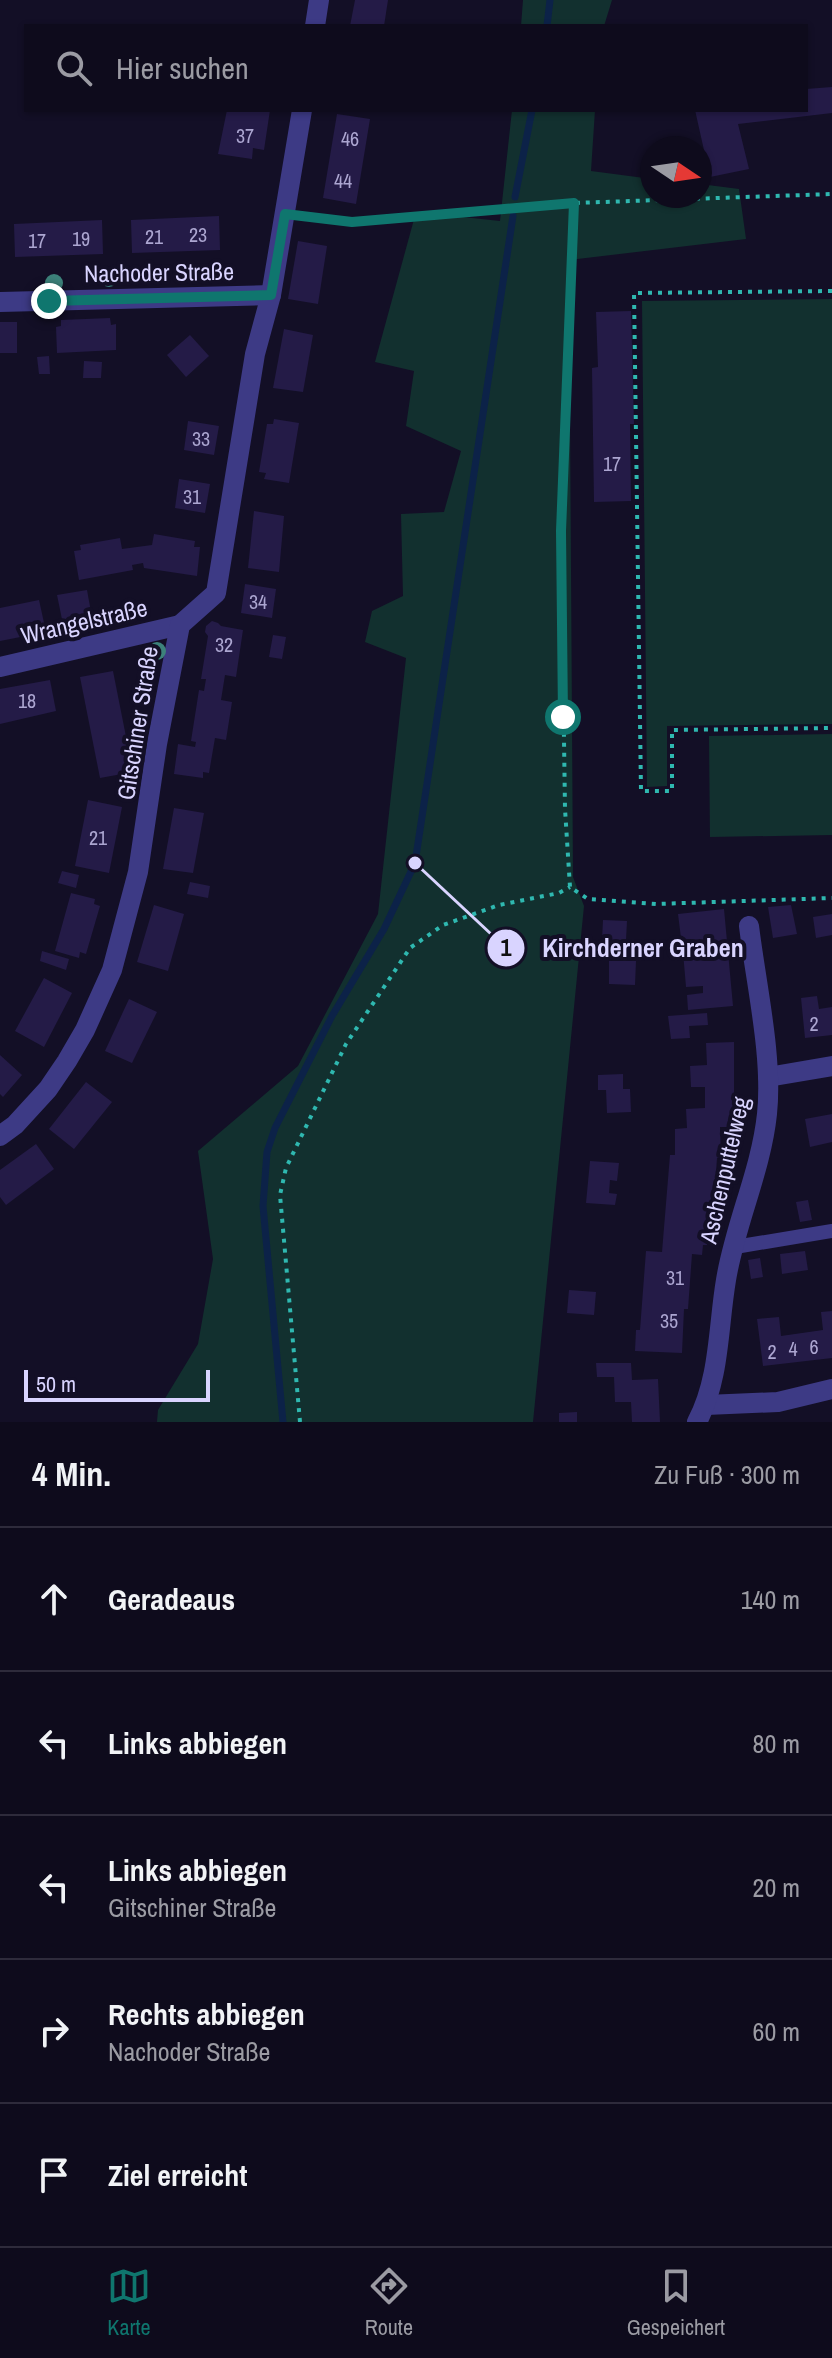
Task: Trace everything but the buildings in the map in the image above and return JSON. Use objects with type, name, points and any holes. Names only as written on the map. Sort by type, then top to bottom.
[{"type":"street","points":[[315,24],[319,0]]},
{"type":"street","name":"Gitschiner Straße","points":[[0,1136],[40,1098],[67,1061],[112,970],[138,872],[157,744],[180,625],[216,593],[255,354],[271,295],[302,112]]},
{"type":"street","name":"Nachoder Straße","points":[[0,302],[271,295]]},
{"type":"street","name":"Wrangelstraße","points":[[0,667],[180,625]]},
{"type":"street","name":"Aschenputtelweg","points":[[702,1413],[712,1383],[733,1244],[758,1160],[767,1117],[768,1077],[749,926]]},
{"type":"street","points":[[768,1077],[832,1066]]},
{"type":"street","points":[[702,1413],[778,1402],[832,1389]]},
{"type":"lane","points":[[733,1244],[741,1246],[832,1231]]},
{"type":"path","points":[[285,214],[352,222],[574,203],[832,194]]},
{"type":"path","points":[[570,887],[565,794],[561,531],[574,203]]},
{"type":"path","points":[[832,291],[634,293],[641,791],[672,791],[672,730],[832,728]]},
{"type":"path","points":[[570,887],[588,899],[656,904],[832,898]]},
{"type":"path","points":[[300,1422],[280,1195],[286,1168],[346,1044],[410,948],[443,925],[499,905],[559,893],[570,887]]},
{"type":"green space","points":[[523,0],[612,0],[605,24],[521,24]]},
{"type":"green space","points":[[512,112],[595,112],[591,171],[640,177],[640,208],[712,208],[712,186],[739,189],[746,239],[569,260],[573,877],[584,906],[533,1422],[157,1422],[158,1410],[198,1344],[213,1259],[198,1151],[298,1066],[378,914],[406,658],[365,642],[372,611],[403,596],[401,514],[444,512],[461,451],[406,426],[414,371],[375,362],[416,212],[500,221]]},
{"type":"green space","points":[[832,299],[832,724],[667,726],[667,786],[647,787],[642,301]]},
{"type":"green space","points":[[832,734],[832,835],[710,837],[709,736]]},
{"type":"waterway","points":[[547,24],[550,0]]},
{"type":"waterway","points":[[515,197],[532,112]]},
{"type":"waterway","points":[[283,1422],[263,1206],[267,1152],[275,1128],[332,1016],[384,929],[415,863],[513,216]]},
{"type":"place","name":"Kirchderner Graben","points":[[415,863]]},
{"type":"route","points":[[49,301],[271,295],[285,214],[352,222],[574,203],[561,531],[563,717]]}]
